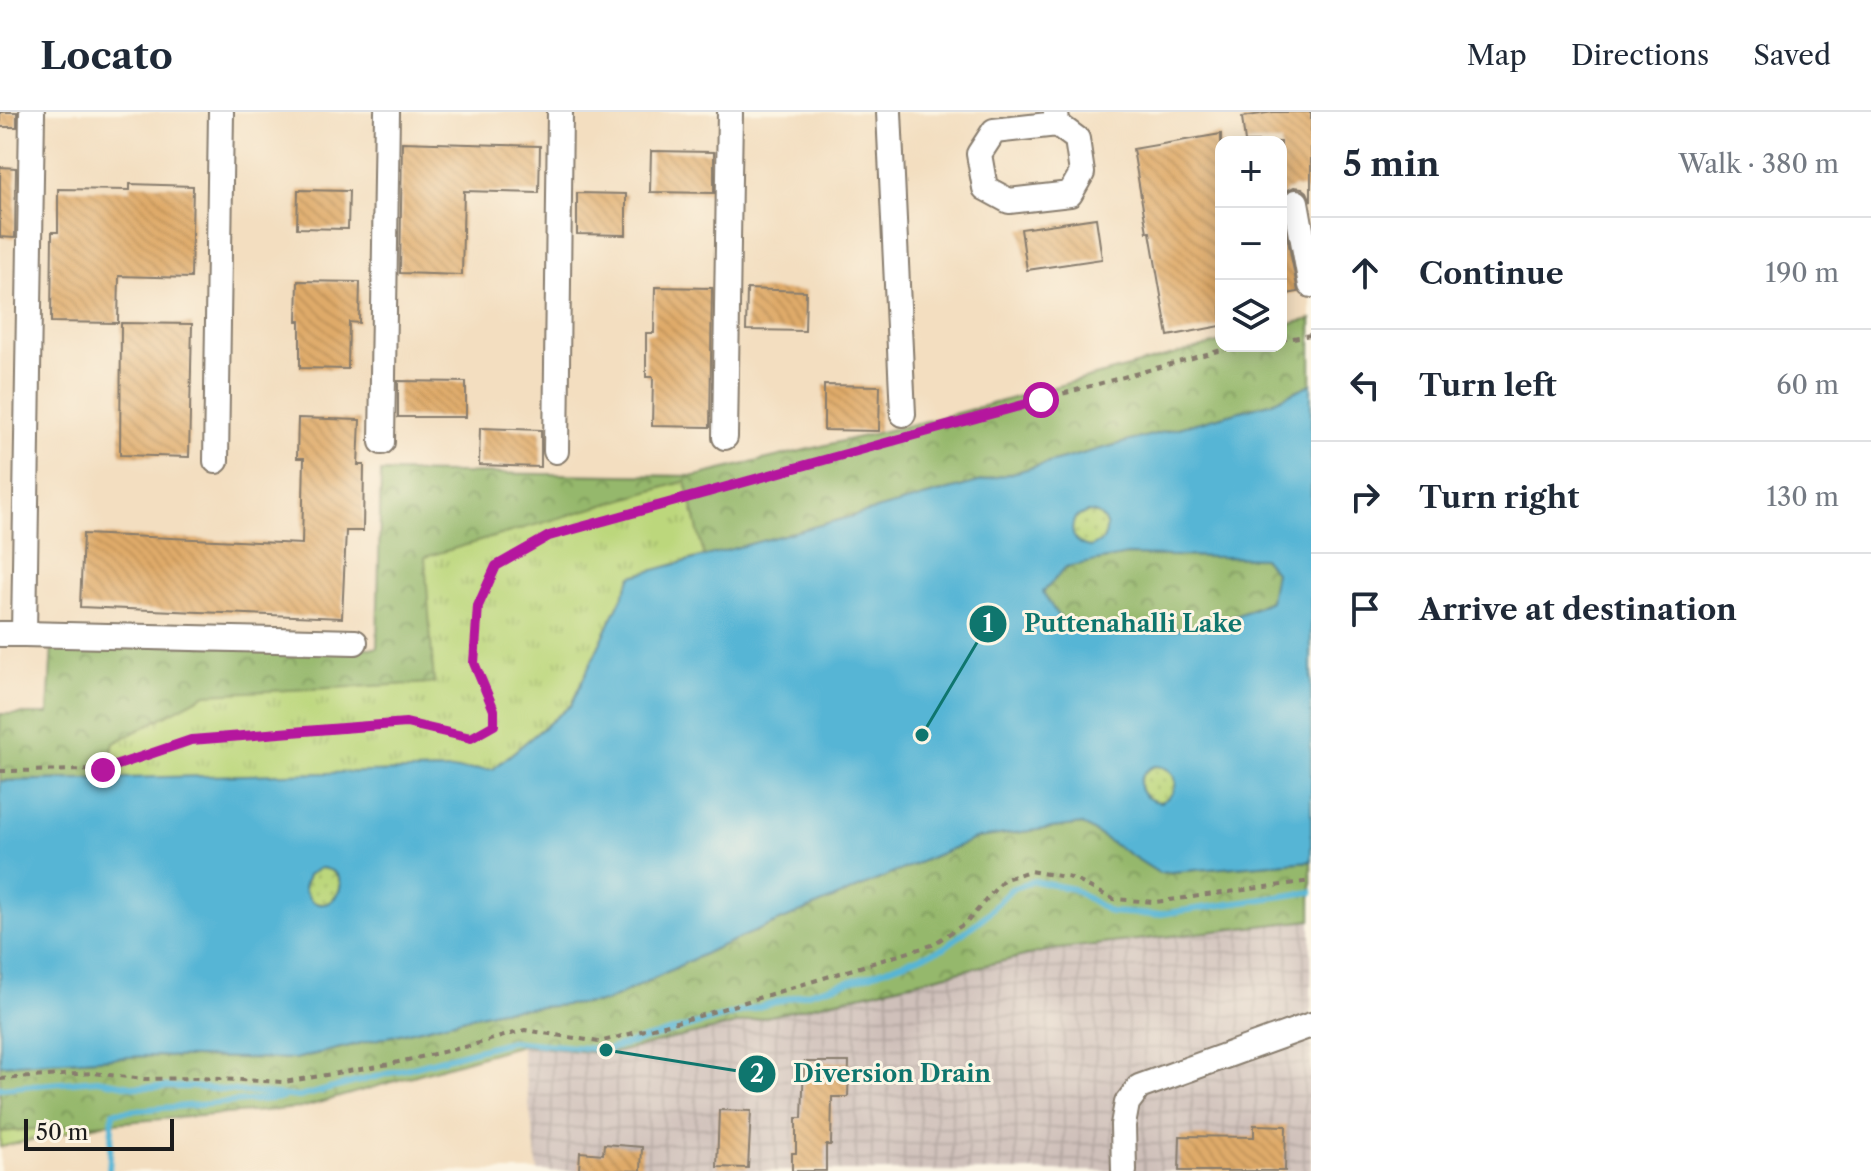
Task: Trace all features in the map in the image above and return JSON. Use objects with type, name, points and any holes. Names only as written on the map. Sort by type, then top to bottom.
[{"type":"street","points":[[32,112],[12,634],[355,642]]},
{"type":"street","points":[[216,461],[221,112]]},
{"type":"street","points":[[382,442],[387,112]]},
{"type":"street","points":[[556,451],[560,112]]},
{"type":"street","points":[[725,437],[730,112]]},
{"type":"street","points":[[889,112],[903,414]]},
{"type":"street","points":[[1296,202],[1311,285]]},
{"type":"street","points":[[1124,1171],[1123,1125],[1127,1103],[1139,1087],[1311,1025]]},
{"type":"path","points":[[1287,339],[1311,335]]},
{"type":"path","points":[[0,771],[103,770],[191,740],[406,723],[471,738],[494,725],[494,710],[474,663],[478,606],[496,566],[549,536],[1215,352]]},
{"type":"path","points":[[0,1079],[93,1073],[144,1079],[284,1082],[390,1064],[525,1030],[599,1042],[699,1016],[932,945],[967,922],[1003,880],[1029,871],[1072,878],[1113,899],[1155,902],[1311,881]]},
{"type":"shaded area","points":[[1311,920],[1311,1171],[538,1171],[521,1045],[609,1054],[1050,950]]},
{"type":"green space","points":[[1311,319],[1311,384],[1270,403],[632,576],[493,769],[0,781],[0,714],[48,714],[52,644],[377,648],[381,472],[696,476],[935,419],[1215,344],[1215,352],[1287,352],[1287,325]]},
{"type":"green space","points":[[686,481],[704,556],[632,576],[571,705],[493,769],[105,779],[114,743],[206,694],[434,683],[425,557]]},
{"type":"green space","points":[[1089,511],[1101,517],[1107,529],[1101,541],[1089,547],[1077,541],[1071,529],[1077,517]]},
{"type":"green space","points":[[1127,555],[1263,558],[1276,572],[1270,601],[1231,617],[1194,626],[1156,631],[1101,631],[1083,629],[1065,622],[1043,592],[1066,567]]},
{"type":"green space","points":[[1158,766],[1170,772],[1176,784],[1170,796],[1158,802],[1146,796],[1140,784],[1146,772]]},
{"type":"green space","points":[[1082,824],[1159,873],[1311,861],[1311,920],[1050,950],[609,1054],[521,1045],[301,1108],[0,1132],[0,1065],[146,1056],[295,1059],[500,1010],[605,1002],[716,948],[977,838]]},
{"type":"green space","points":[[322,868],[334,874],[340,886],[334,898],[322,904],[310,898],[304,886],[310,874]]},
{"type":"green space","points":[[107,1123],[0,1147],[0,1132]]},
{"type":"water","points":[[1311,384],[1311,861],[1159,873],[1082,824],[977,838],[716,948],[605,1002],[500,1010],[295,1059],[146,1056],[0,1065],[0,781],[493,769],[571,705],[632,576],[1270,403]],"holes":[[[1087,512],[1101,517],[1106,525],[1103,540],[1091,547],[1077,541],[1072,529],[1075,518]],[[1127,555],[1263,558],[1275,572],[1270,601],[1251,610],[1194,627],[1134,632],[1083,629],[1065,622],[1043,592],[1066,567]],[[1155,766],[1163,767],[1174,775],[1176,781],[1172,793],[1160,802],[1142,792],[1140,781]],[[320,868],[333,872],[340,879],[336,896],[320,904],[311,900],[304,888],[308,875]]]},
{"type":"building","points":[[0,112],[17,112],[17,127],[0,127]]},
{"type":"building","points":[[1273,112],[1311,112],[1311,201],[1302,188],[1287,190],[1287,136],[1244,136],[1242,117]]},
{"type":"building","points":[[1221,134],[1215,136],[1215,327],[1168,336],[1133,149]]},
{"type":"building","points":[[402,142],[540,146],[539,193],[464,191],[462,275],[400,273]]},
{"type":"building","points":[[651,151],[714,152],[714,193],[650,192]]},
{"type":"building","points":[[0,167],[16,168],[15,238],[0,237]]},
{"type":"building","points":[[130,184],[193,186],[191,278],[119,276],[118,323],[51,322],[52,232],[58,232],[58,189],[130,190]]},
{"type":"building","points":[[298,190],[349,191],[348,229],[297,228]]},
{"type":"building","points":[[577,193],[626,194],[626,235],[577,234]]},
{"type":"building","points":[[1096,218],[1102,259],[1027,270],[1021,229]]},
{"type":"building","points":[[1287,235],[1298,292],[1287,294]]},
{"type":"building","points":[[298,281],[360,282],[359,323],[349,322],[348,369],[300,368]]},
{"type":"building","points":[[655,287],[712,288],[710,427],[652,426],[653,377],[646,377],[646,333],[654,333]]},
{"type":"building","points":[[747,289],[806,291],[805,331],[746,330]]},
{"type":"building","points":[[121,323],[192,324],[189,457],[120,455]]},
{"type":"building","points":[[398,381],[466,382],[466,417],[398,417]]},
{"type":"building","points":[[824,385],[880,386],[879,431],[824,430]]},
{"type":"building","points":[[298,418],[360,420],[358,465],[364,465],[363,531],[346,531],[342,618],[80,607],[83,534],[302,544],[304,458],[297,458]]},
{"type":"building","points":[[480,428],[541,430],[541,467],[479,465]]},
{"type":"building","points":[[804,1062],[849,1062],[848,1097],[832,1097],[831,1145],[826,1145],[826,1171],[792,1171],[792,1153],[796,1153],[796,1118],[802,1118]]},
{"type":"building","points":[[719,1110],[751,1111],[748,1168],[717,1167]]},
{"type":"building","points":[[1254,1125],[1286,1126],[1285,1171],[1179,1171],[1180,1136],[1254,1137]]},
{"type":"building","points":[[604,1144],[642,1147],[641,1171],[579,1169],[580,1152],[603,1154]]},
{"type":"waterway","points":[[0,1088],[97,1080],[137,1087],[193,1087],[299,1097],[511,1041],[606,1050],[864,977],[944,948],[985,916],[1011,889],[1034,881],[1073,889],[1110,912],[1154,915],[1311,892]]},
{"type":"waterway","points":[[109,1171],[113,1112],[282,1098]]},
{"type":"place","name":"Puttenahalli Lake","points":[[922,735]]},
{"type":"place","name":"Diversion Drain","points":[[606,1050]]},
{"type":"route","points":[[103,770],[191,740],[406,723],[471,738],[494,725],[494,710],[474,663],[478,606],[496,566],[549,536],[1041,400]]}]
